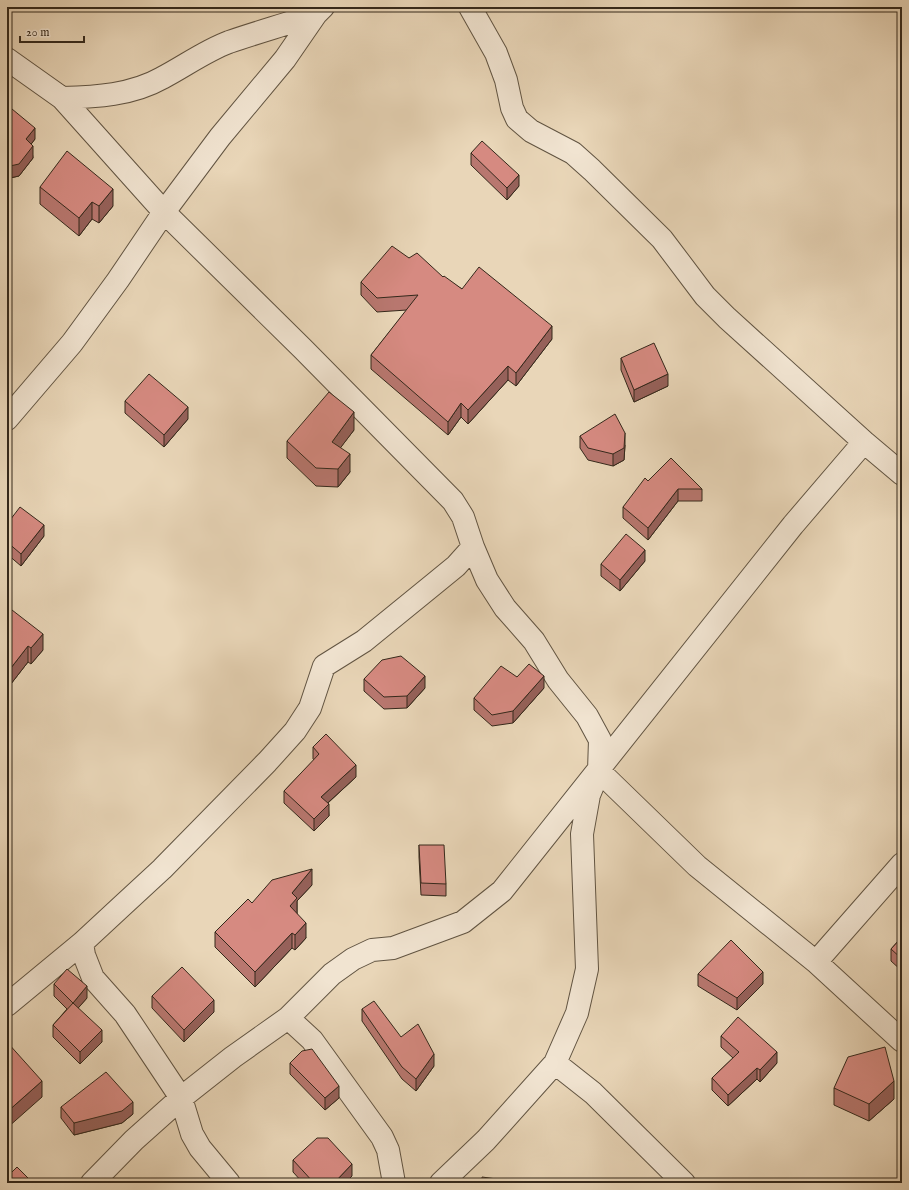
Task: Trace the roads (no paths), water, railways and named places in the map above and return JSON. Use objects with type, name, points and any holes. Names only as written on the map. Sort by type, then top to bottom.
[{"type":"street","points":[[470,7],[496,53],[506,80],[512,108],[517,119],[532,131],[573,153],[592,170],[662,238],[705,296],[727,318],[864,442],[902,474]]},
{"type":"street","points":[[62,98],[104,96],[134,89],[161,79],[198,57],[229,42],[277,28],[319,10]]},
{"type":"street","points":[[7,420],[72,343],[118,280],[164,212],[220,137],[285,60],[319,10]]},
{"type":"street","points":[[7,59],[62,98],[164,212],[304,349],[453,501],[463,517],[473,547],[487,580],[505,608],[534,642],[558,680],[593,726],[600,740],[599,771],[590,794],[582,834],[587,969],[577,1013],[555,1063],[486,1140],[441,1183]]},
{"type":"street","points":[[92,1183],[134,1140],[181,1098],[233,1057],[288,1018],[332,974],[353,959],[372,950],[393,948],[463,922],[502,891],[793,526],[864,442]]},
{"type":"street","points":[[7,1006],[82,943],[162,869],[267,762],[290,736],[310,708],[324,666],[364,641],[456,566],[473,547]]},
{"type":"street","points":[[599,771],[698,866],[816,962],[902,1041]]},
{"type":"street","points":[[816,962],[902,864]]},
{"type":"street","points":[[82,943],[84,955],[92,978],[125,1014],[181,1098],[192,1134],[200,1148],[229,1183]]},
{"type":"street","points":[[288,1018],[312,1040],[382,1137],[388,1150],[394,1183]]},
{"type":"street","points":[[555,1063],[593,1093],[684,1183]]}]
